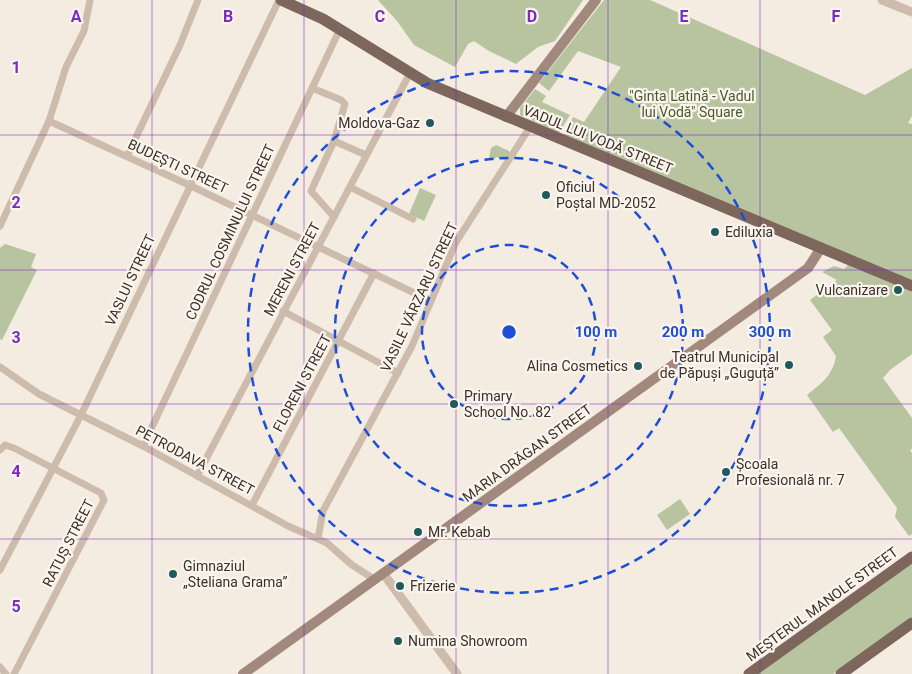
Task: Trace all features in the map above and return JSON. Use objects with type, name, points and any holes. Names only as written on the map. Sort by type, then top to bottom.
[{"type":"main road","name":"VADUL LUI VODĂ STREET","points":[[280,0],[340,29],[427,83],[912,286]]},
{"type":"main road","points":[[506,117],[596,0]]},
{"type":"main road","name":"MARIA DRĂGAN STREET","points":[[243,674],[808,268],[821,248]]},
{"type":"main road","name":"MEȘTERUL MANOLE STREET","points":[[749,674],[912,558]]},
{"type":"main road","points":[[841,674],[912,623]]},
{"type":"street","points":[[0,226],[49,121],[66,67],[84,30],[90,0]]},
{"type":"street","points":[[127,156],[180,45],[198,0]]},
{"type":"street","name":"VASLUI STREET","points":[[0,570],[80,415],[189,185],[280,0]]},
{"type":"street","points":[[882,0],[912,12]]},
{"type":"street","name":"CODRUL COSMINULUI STREET","points":[[143,446],[340,29]]},
{"type":"street","name":"MERENI STREET","points":[[197,476],[410,74]]},
{"type":"street","points":[[312,88],[341,100],[345,104],[334,141],[311,191],[334,217]]},
{"type":"street","name":"BUDEȘTI STREET","points":[[49,121],[189,185],[431,301]]},
{"type":"street","name":"VASILE VĂRZARU STREET","points":[[318,538],[323,511],[412,346],[456,242],[530,127]]},
{"type":"street","points":[[334,141],[366,155]]},
{"type":"street","points":[[350,187],[413,219]]},
{"type":"street","name":"FLORENI STREET","points":[[252,505],[374,273]]},
{"type":"street","points":[[283,311],[338,342],[398,372]]},
{"type":"street","name":"PETRODAVA STREET","points":[[0,367],[25,385],[80,415],[143,446],[288,526],[318,538],[379,576]]},
{"type":"street","name":"RATUȘ STREET","points":[[2,447],[102,493],[104,500],[14,674]]},
{"type":"street","points":[[379,576],[457,674]]},
{"type":"street","points":[[0,667],[6,674]]},
{"type":"green space","points":[[378,0],[583,0],[555,41],[538,47],[516,64],[489,51],[474,41],[468,44],[455,67],[414,45],[397,21]]},
{"type":"green space","name":"\"Ginta Latină - Vadul lui Vodă\" Square","points":[[604,0],[650,0],[865,95],[912,68],[912,116],[908,123],[912,124],[912,281],[567,136],[566,131],[573,117],[584,122],[621,67],[578,51],[549,91],[539,83]]},
{"type":"green space","points":[[535,89],[546,96],[542,102],[570,115],[559,133],[520,115],[520,108]]},
{"type":"green space","points":[[496,145],[509,151],[510,154],[506,160],[496,157],[493,161],[489,158],[491,148]]},
{"type":"green space","points":[[420,188],[436,195],[424,221],[409,214]]},
{"type":"green space","points":[[5,244],[36,254],[31,267],[37,270],[2,340],[0,339],[0,248]]},
{"type":"green space","points":[[848,265],[912,292],[912,354],[890,370],[883,378],[912,418],[912,449],[910,450],[912,453],[912,534],[909,536],[895,517],[897,508],[839,428],[833,432],[807,395],[829,374],[835,363],[836,356],[823,337],[832,330],[810,300],[837,280],[822,272],[834,266],[844,269]]},
{"type":"green space","points":[[680,499],[690,514],[667,530],[657,515]]},
{"type":"green space","points":[[912,563],[912,617],[833,674],[758,674]]},
{"type":"place","name":"Moldova-Gaz","points":[[430,123]]},
{"type":"place","name":"Oficiul Poștal MD-2052","points":[[546,195]]},
{"type":"place","name":"Ediluxia","points":[[715,232]]},
{"type":"place","name":"Vulcanizare","points":[[898,290]]},
{"type":"place","name":"Teatrul Municipal de Păpuși „Guguță”","points":[[789,365]]},
{"type":"place","name":"Alina Cosmetics","points":[[638,366]]},
{"type":"place","name":"Primary School No. 82","points":[[454,404]]},
{"type":"place","name":"Școala Profesională nr. 7","points":[[726,472]]},
{"type":"place","name":"Mr. Kebab","points":[[418,532]]},
{"type":"place","name":"Gimnaziul „Steliana Grama”","points":[[173,574]]},
{"type":"place","name":"Frizerie","points":[[400,586]]},
{"type":"place","name":"Numina Showroom","points":[[398,641]]}]
